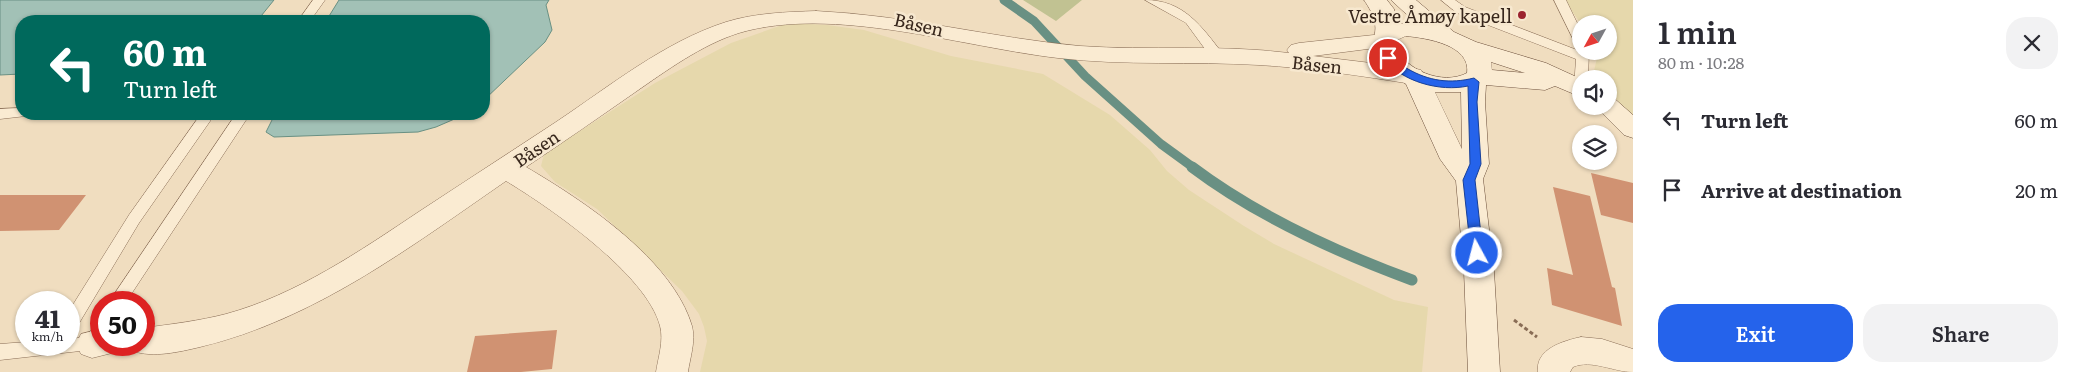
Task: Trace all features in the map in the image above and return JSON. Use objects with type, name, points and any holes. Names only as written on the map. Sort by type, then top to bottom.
[{"type":"street","points":[[1375,0],[1382,9],[1386,38],[1384,52],[1388,58],[1414,77],[1454,159],[1469,180],[1479,272],[1484,372]]},
{"type":"street","points":[[1402,0],[1436,29],[1458,42],[1481,63],[1482,70],[1476,79],[1472,102],[1476,164],[1469,180]]},
{"type":"street","name":"Båsen","points":[[155,341],[176,340],[220,329],[246,321],[317,291],[384,250],[658,66],[699,42],[739,25],[788,14],[821,11],[865,13],[998,42],[1057,51],[1140,56],[1253,57],[1414,77],[1454,86],[1476,79],[1518,78],[1572,87]]},
{"type":"street","name":"Båsen","points":[[1253,57],[1386,38],[1404,29],[1414,29],[1515,60],[1572,84]]},
{"type":"street","points":[[1617,115],[1633,129]]},
{"type":"street","name":"Båsen","points":[[506,168],[530,182],[594,230],[637,267],[661,293],[676,328],[677,342],[672,372]]},
{"type":"street","points":[[1558,364],[1574,350],[1594,351],[1633,363]]},
{"type":"lane","points":[[308,15],[318,0]]},
{"type":"lane","points":[[1152,0],[1190,20],[1199,28],[1218,57]]},
{"type":"lane","points":[[1447,0],[1461,10],[1572,50]]},
{"type":"lane","points":[[1560,0],[1572,25]]},
{"type":"lane","points":[[0,114],[15,113]]},
{"type":"lane","points":[[107,291],[134,219],[204,120]]},
{"type":"lane","points":[[124,291],[239,120]]},
{"type":"lane","points":[[0,352],[15,351]]},
{"type":"path","points":[[1509,315],[1558,364]]},
{"type":"shaded area","points":[[1564,0],[1633,0],[1633,120],[1617,100],[1617,70],[1594,70],[1597,60],[1618,60],[1618,15],[1575,15]]},
{"type":"shaded area","points":[[788,23],[827,25],[864,30],[951,56],[1043,74],[1110,115],[1150,150],[1167,171],[1189,190],[1244,226],[1274,244],[1394,300],[1428,307],[1422,372],[700,372],[707,341],[699,314],[682,291],[597,209],[555,182],[541,166],[544,154],[655,83],[731,43]]},
{"type":"green space","points":[[1023,0],[1082,0],[1056,21]]},
{"type":"water","points":[[0,0],[274,0],[262,15],[15,15],[15,74],[0,75]]},
{"type":"water","points":[[339,0],[549,0],[546,5],[552,30],[545,42],[490,94],[490,15],[330,15]]},
{"type":"water","points":[[272,120],[452,120],[418,132],[274,137],[266,132]]},
{"type":"building","points":[[1591,173],[1633,183],[1633,223],[1601,215]]},
{"type":"building","points":[[1553,187],[1590,196],[1612,287],[1615,288],[1622,326],[1552,305],[1547,268],[1573,275]]},
{"type":"building","points":[[0,195],[86,195],[59,230],[0,231]]},
{"type":"building","points":[[557,330],[552,369],[521,372],[467,372],[475,336]]},
{"type":"waterway","points":[[1004,0],[1034,21],[1085,76],[1161,144],[1194,168]]},
{"type":"waterway","points":[[1192,167],[1217,185],[1270,217],[1326,245],[1412,280]]},
{"type":"place","name":"Vestre Åmøy kapell","points":[[1522,15]]},
{"type":"route","points":[[1388,58],[1402,71],[1429,82],[1454,86],[1474,82],[1472,102],[1476,164],[1469,180],[1477,253]]}]
